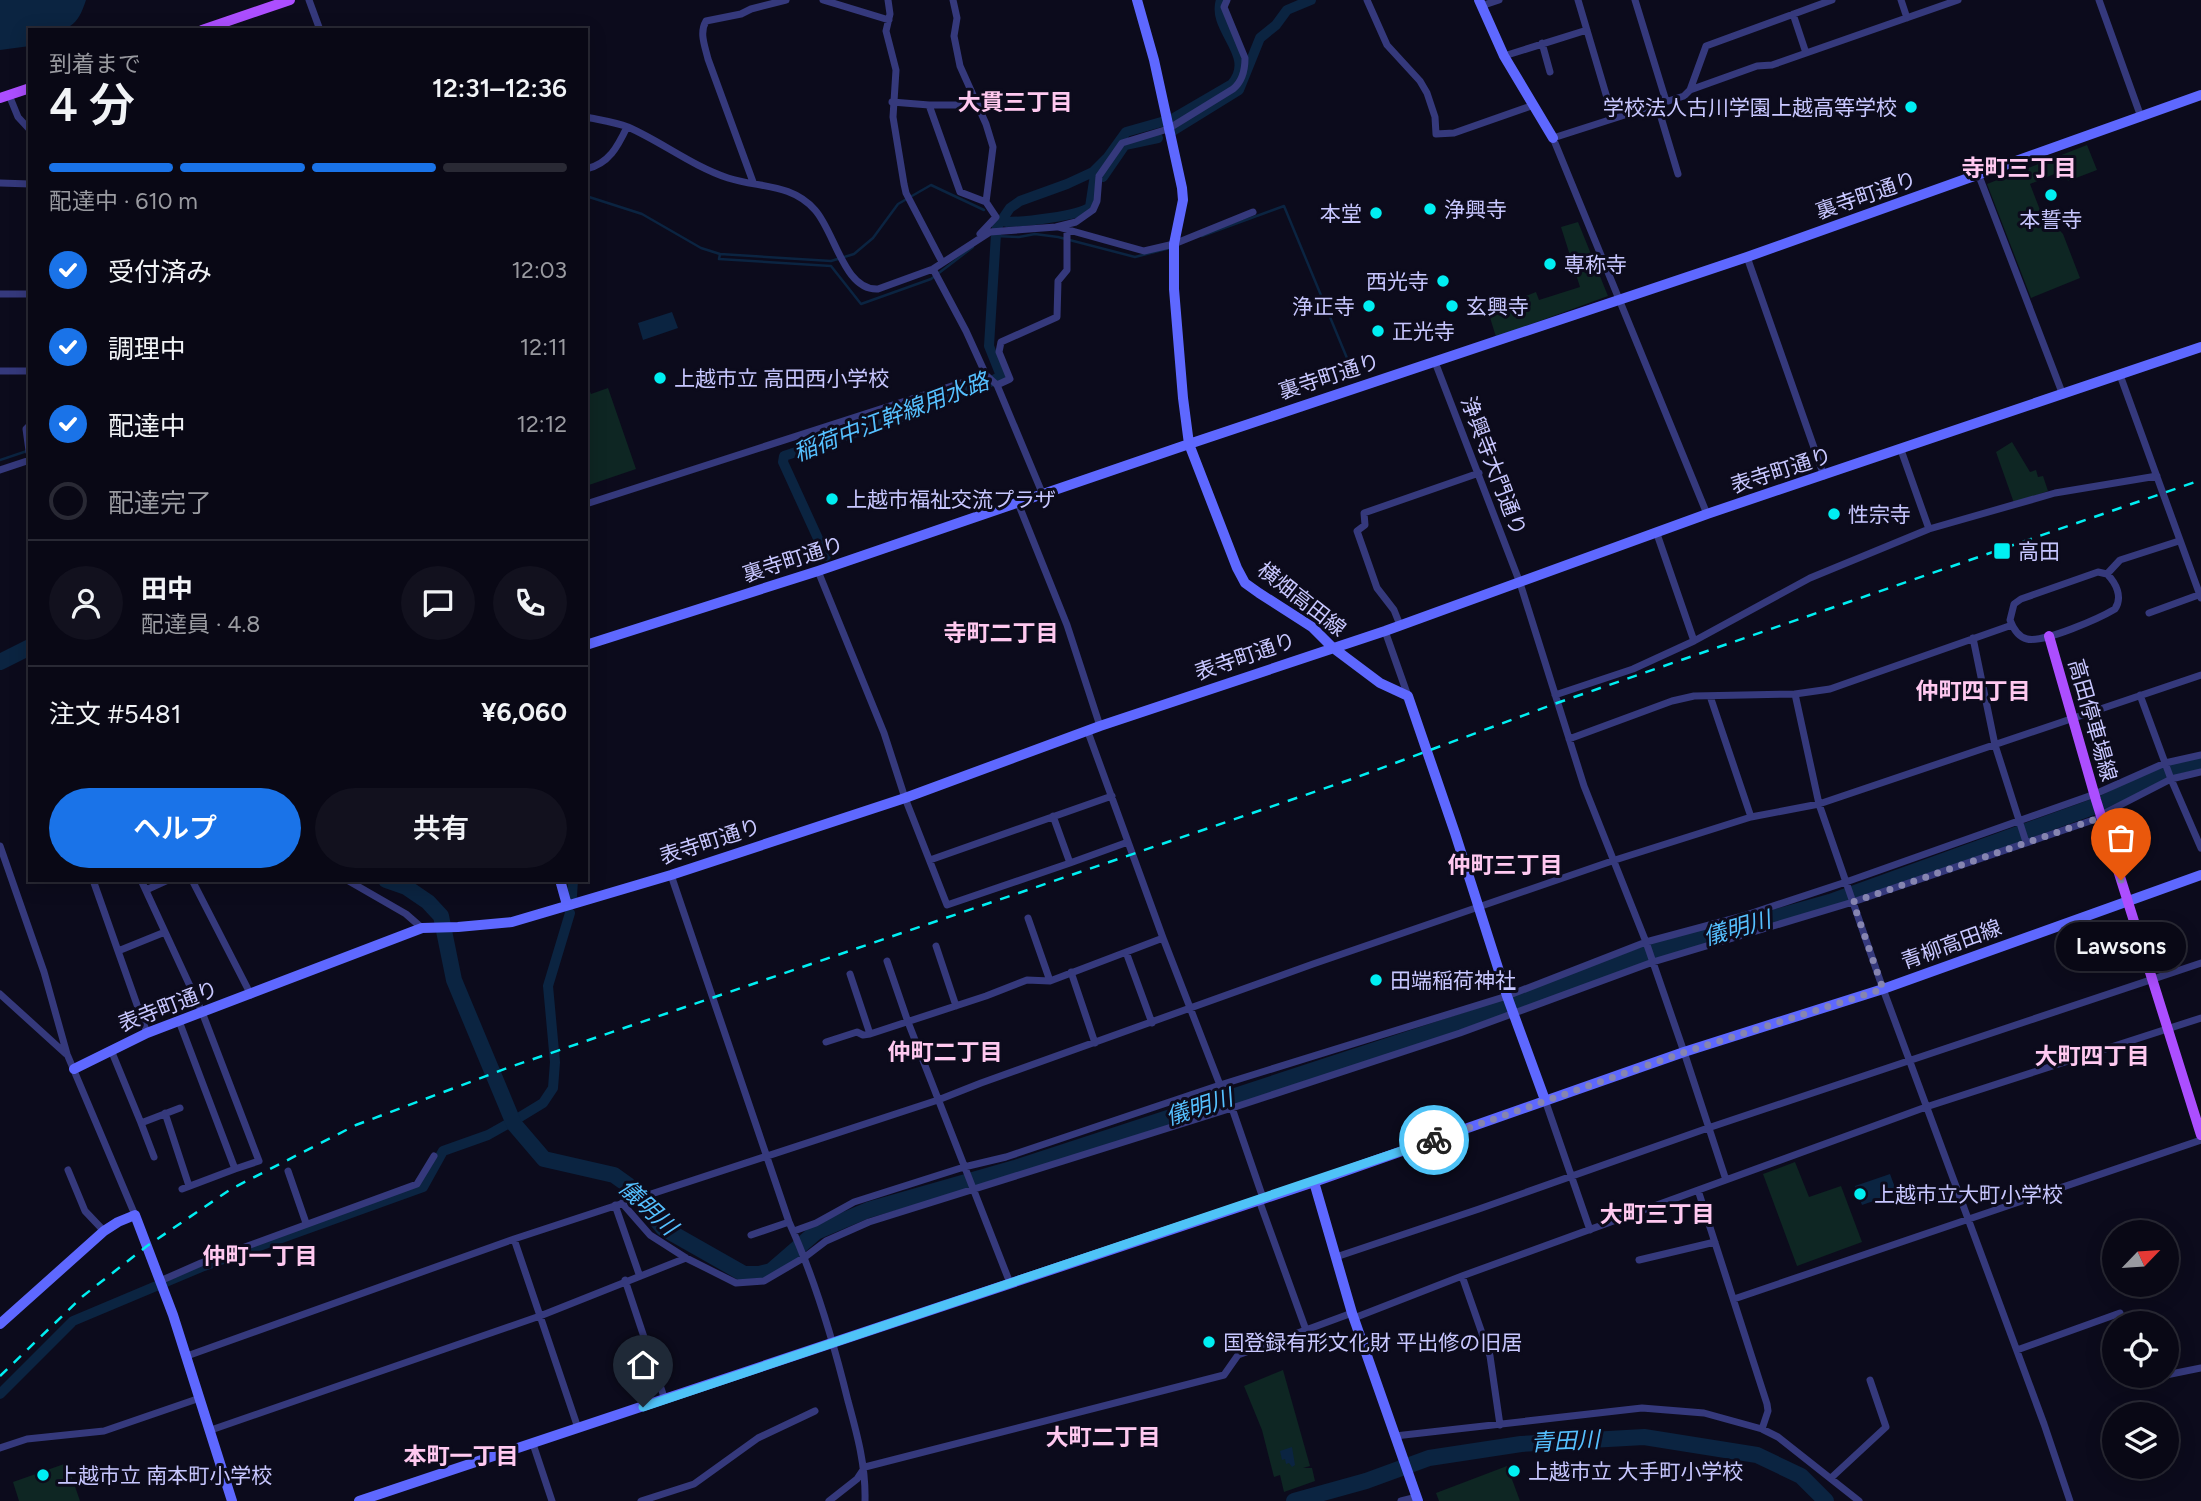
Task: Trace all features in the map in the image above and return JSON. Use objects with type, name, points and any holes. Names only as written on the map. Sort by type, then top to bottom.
[{"type":"main road","points":[[208,28],[290,0]]},
{"type":"main road","points":[[4,97],[28,89]]},
{"type":"main road","name":"高田停車場線","points":[[2049,636],[2101,815],[2154,979],[2201,1138]]},
{"type":"street","points":[[310,0],[319,28]]},
{"type":"street","points":[[753,182],[708,59],[703,26],[706,21],[741,14],[786,0]]},
{"type":"street","points":[[823,0],[889,20]]},
{"type":"street","points":[[888,0],[889,20],[886,31],[896,70],[892,102],[906,194],[942,262]]},
{"type":"street","points":[[953,0],[957,18],[954,36],[960,66],[993,146],[986,202]]},
{"type":"street","name":"横畑高田線","points":[[1136,0],[1154,60],[1183,200],[1174,244],[1174,289],[1182,398],[1189,444],[1229,547],[1245,583],[1312,627],[1332,647],[1380,683],[1408,696]]},
{"type":"street","points":[[588,117],[627,127],[729,178],[783,188],[809,203],[826,225],[849,273],[862,287],[878,289],[933,269],[990,232],[1056,227],[1076,222],[1093,210],[1097,201],[1099,176],[1122,143],[1168,129],[1233,89],[1244,74],[1245,58],[1224,7],[1227,0]]},
{"type":"street","points":[[1367,0],[1387,45],[1420,81],[1427,93],[1435,117],[1436,134],[1473,128],[1534,105]]},
{"type":"street","points":[[1499,0],[1480,3],[1504,56],[1553,138],[1707,514]]},
{"type":"street","points":[[1578,0],[1614,118]]},
{"type":"street","points":[[1553,138],[1684,96],[1690,90],[1706,46],[1832,0]]},
{"type":"street","points":[[1901,0],[1907,18]]},
{"type":"street","points":[[1690,90],[1757,66],[1772,65],[1958,0]]},
{"type":"street","points":[[2099,0],[2141,117]]},
{"type":"street","points":[[1637,1],[1666,101]]},
{"type":"street","points":[[1793,14],[1806,53]]},
{"type":"street","points":[[1504,56],[1587,30]]},
{"type":"street","points":[[1542,43],[1550,72]]},
{"type":"street","name":"裏寺町通り","points":[[588,644],[818,571],[1747,257],[2201,95]]},
{"type":"street","points":[[4,97],[28,128]]},
{"type":"street","points":[[892,102],[978,105]]},
{"type":"street","points":[[1657,104],[1678,174]]},
{"type":"street","points":[[929,105],[960,192],[986,202],[1009,230]]},
{"type":"street","points":[[588,168],[613,153],[627,127]]},
{"type":"street","points":[[1979,176],[2063,395]]},
{"type":"street","points":[[0,183],[28,184]]},
{"type":"street","points":[[1056,227],[1144,251],[1174,244],[1253,212]]},
{"type":"street","points":[[976,239],[996,217]]},
{"type":"street","points":[[997,385],[1010,379],[999,352],[1001,342],[1057,317],[1058,281],[1067,270],[1067,230]]},
{"type":"street","points":[[1747,257],[1824,476]]},
{"type":"street","points":[[933,269],[986,375],[997,385],[1043,495]]},
{"type":"street","points":[[0,294],[28,294]]},
{"type":"street","name":"表寺町通り","points":[[74,1069],[147,1033],[422,928],[512,922],[671,875],[905,797],[1100,726],[1385,631],[1707,514],[2201,347]]},
{"type":"street","name":"浄興寺大門通り","points":[[1435,362],[1520,583],[1584,786],[1653,962],[1726,1180]]},
{"type":"street","points":[[0,371],[28,371]]},
{"type":"street","points":[[588,503],[986,375]]},
{"type":"street","points":[[2120,375],[2201,596],[2148,613]]},
{"type":"street","points":[[28,427],[28,444]]},
{"type":"street","points":[[1901,450],[1929,530]]},
{"type":"street","points":[[0,470],[28,460]]},
{"type":"street","points":[[1401,625],[1394,610],[1377,589],[1357,531],[1365,525],[1364,513],[1479,473]]},
{"type":"street","points":[[1555,695],[1633,669],[1694,641],[1810,579],[1929,530],[2055,493],[2157,476]]},
{"type":"street","points":[[1018,503],[1067,625],[1100,726]]},
{"type":"street","points":[[1657,534],[1694,641]]},
{"type":"street","points":[[2107,574],[2120,560],[2179,541]]},
{"type":"street","points":[[818,571],[884,733],[905,797],[947,905],[1128,842]]},
{"type":"street","points":[[2098,572],[2107,574],[2115,584],[2119,598],[2115,609],[2049,636],[2028,640],[2019,635],[2012,625],[2011,611],[2014,604],[2021,599],[2098,572]]},
{"type":"street","points":[[1569,739],[1672,701],[1710,696],[1795,694],[1830,689],[2012,625]]},
{"type":"street","points":[[1385,631],[1508,997],[1590,1230]]},
{"type":"street","points":[[1973,639],[1995,745],[2025,840]]},
{"type":"street","points":[[187,1356],[514,1239],[938,1100],[1191,1007],[1615,860],[1751,817],[1819,804],[2201,675]]},
{"type":"street","points":[[1795,694],[1819,804],[1883,989],[2070,1501]]},
{"type":"street","points":[[2140,695],[2171,779],[2201,848]]},
{"type":"street","points":[[1710,696],[1751,817]]},
{"type":"street","points":[[1088,732],[1163,938],[1220,1085],[1232,1108],[1306,1329]]},
{"type":"street","points":[[795,1233],[854,1202],[1006,1157],[1220,1085],[1508,997],[1646,944],[1847,885],[2096,797],[2165,763],[2201,755]]},
{"type":"street","points":[[618,1204],[650,1235],[686,1258],[736,1283],[764,1281],[826,1241],[869,1222],[1232,1108],[1515,1013],[1653,962],[1853,902],[2101,815],[2171,779],[2201,772]]},
{"type":"street","points":[[930,860],[1112,796]]},
{"type":"street","points":[[1052,816],[1070,863]]},
{"type":"street","points":[[0,846],[44,972],[67,1054],[160,1281],[187,1356],[232,1501]]},
{"type":"street","points":[[671,875],[789,1222],[804,1255],[833,1341],[864,1467],[865,1501]]},
{"type":"street","name":"青柳高田線","points":[[359,1501],[1314,1182],[1685,1052],[1883,989],[2201,875]]},
{"type":"street","points":[[94,882],[147,1033]]},
{"type":"street","points":[[142,882],[202,1013],[259,1161],[186,1188],[165,1113]]},
{"type":"street","points":[[146,890],[164,882]]},
{"type":"street","points":[[193,882],[251,995]]},
{"type":"street","points":[[351,882],[406,914],[422,928]]},
{"type":"street","points":[[560,882],[567,905]]},
{"type":"street","points":[[1028,918],[1050,981]]},
{"type":"street","points":[[118,951],[165,932]]},
{"type":"street","points":[[826,1041],[857,1032],[870,1034],[1027,980],[1050,981],[1163,938]]},
{"type":"street","points":[[936,946],[956,1006]]},
{"type":"street","points":[[1126,952],[1152,1023]]},
{"type":"street","points":[[887,961],[1010,1283]]},
{"type":"street","points":[[1336,1257],[1708,1128],[2201,963]]},
{"type":"street","points":[[1071,972],[1095,1043]]},
{"type":"street","points":[[850,974],[870,1034]]},
{"type":"street","points":[[0,994],[67,1054]]},
{"type":"street","points":[[829,1501],[857,1479],[864,1467],[1224,1375],[1238,1355],[1306,1329],[1462,1276],[1926,1107],[2201,1018]]},
{"type":"street","points":[[179,1021],[235,1169]]},
{"type":"street","points":[[111,1050],[154,1157]]},
{"type":"street","points":[[141,1123],[180,1108]]},
{"type":"street","points":[[1734,1299],[2201,1138]]},
{"type":"street","points":[[160,1281],[306,1223],[417,1184],[434,1156]]},
{"type":"street","points":[[68,1170],[85,1211],[104,1231]]},
{"type":"street","points":[[288,1171],[306,1223]]},
{"type":"street","points":[[1314,1182],[1353,1315],[1416,1495],[1401,1501]]},
{"type":"street","points":[[1698,1191],[1767,1404],[1768,1411],[1762,1429]]},
{"type":"street","points":[[618,1204],[639,1275]]},
{"type":"street","points":[[0,1324],[104,1231],[135,1215]]},
{"type":"street","points":[[751,1235],[789,1222]]},
{"type":"street","points":[[514,1239],[578,1428]]},
{"type":"street","points":[[1639,1260],[1715,1242]]},
{"type":"street","points":[[211,1430],[540,1316],[686,1258]]},
{"type":"street","points":[[1462,1276],[1490,1356],[1500,1426]]},
{"type":"street","points":[[625,1280],[665,1400]]},
{"type":"street","points":[[2017,1350],[2102,1320]]},
{"type":"street","points":[[2179,1372],[2201,1368]]},
{"type":"street","points":[[1830,1478],[1886,1427],[1870,1380]]},
{"type":"street","points":[[0,1448],[27,1438],[104,1431],[200,1398]]},
{"type":"street","points":[[1395,1436],[1642,1408],[1704,1413],[1762,1429],[1797,1450],[1859,1501]]},
{"type":"street","points":[[641,1501],[694,1484],[758,1438],[815,1411]]},
{"type":"street","points":[[533,1444],[552,1501]]},
{"type":"green space","points":[[2087,145],[2097,170],[2068,181],[2064,170],[2030,184],[2040,210],[2063,234],[2080,278],[2031,298],[1987,184]]},
{"type":"green space","points":[[1578,222],[1608,296],[1496,337],[1488,311],[1536,292],[1539,300],[1580,287],[1561,227]]},
{"type":"green space","points":[[588,387],[591,394],[608,388],[636,469],[588,485]]},
{"type":"green space","points":[[2012,442],[2030,472],[2036,470],[2038,477],[2043,476],[2048,491],[2014,503],[1996,452]]},
{"type":"green space","points":[[1795,1162],[1809,1197],[1841,1186],[1862,1242],[1797,1266],[1763,1174]]},
{"type":"green space","points":[[1283,1370],[1310,1466],[1303,1468],[1312,1468],[1315,1481],[1284,1492],[1280,1475],[1274,1477],[1262,1430],[1244,1386]]},
{"type":"green space","points":[[67,1463],[80,1501],[19,1501],[13,1482]]},
{"type":"green space","points":[[1507,1466],[1520,1501],[1439,1501],[1436,1493]]},
{"type":"water","points":[[0,0],[86,0],[72,25],[66,28],[28,28],[28,46],[0,50]]},
{"type":"water","points":[[672,312],[678,328],[643,340],[638,323]]},
{"type":"water","points":[[1890,1174],[1897,1193],[1862,1205],[1855,1186]]},
{"type":"water","points":[[1292,1447],[1295,1465],[1292,1467],[1289,1463],[1286,1464],[1285,1459],[1282,1460],[1280,1451]]},
{"type":"waterway","name":"稲荷中江幹線用水路","points":[[826,556],[783,462],[784,456],[896,419],[1001,376],[989,346],[997,227],[1010,208],[1020,201],[1093,172],[1126,132],[1172,119],[1232,84],[1238,73],[1239,63],[1222,22],[1221,0]]},
{"type":"waterway","points":[[1171,132],[1239,90],[1260,38],[1276,25],[1287,10],[1311,0]]},
{"type":"waterway","points":[[1103,177],[1125,145],[1158,138]]},
{"type":"waterway","points":[[1006,222],[1050,218],[1084,210],[1090,207],[1094,181]]},
{"type":"waterway","points":[[720,254],[831,261],[854,254],[873,238],[898,204],[931,185],[984,210]]},
{"type":"waterway","points":[[588,197],[642,214],[701,248],[720,254],[719,259],[831,266],[861,304],[931,279],[973,247]]},
{"type":"waterway","points":[[1202,236],[1284,206],[1354,375]]},
{"type":"waterway","name":"稲荷中江幹線用水路","points":[[997,216],[1006,222]]},
{"type":"waterway","points":[[995,236],[1019,237],[1035,234],[1058,237],[1135,257],[1170,248]]},
{"type":"waterway","points":[[0,460],[27,451]]},
{"type":"waterway","name":"儀明川","points":[[0,662],[28,648]]},
{"type":"waterway","name":"儀明川","points":[[392,882],[406,887],[428,902],[441,916],[454,980],[514,1124],[544,1159],[614,1175],[628,1185],[663,1228],[744,1274],[759,1274],[771,1271],[816,1232],[868,1210],[1015,1168],[1479,1016],[1654,951],[1830,902],[2104,803],[2177,766],[2201,761]]},
{"type":"waterway","name":"稲荷中江幹線用水路","points":[[572,896],[573,882]]},
{"type":"waterway","name":"稲荷中江幹線用水路","points":[[0,1394],[73,1321],[204,1266],[423,1187],[443,1151],[488,1135],[543,1103],[553,1088],[555,1062],[548,986],[570,913]]},
{"type":"waterway","name":"青田川","points":[[1294,1501],[1366,1481],[1429,1458],[1521,1444],[1644,1437],[1757,1455],[1801,1476],[1826,1501]]},
{"type":"railway","points":[[0,1376],[83,1296],[147,1246],[231,1189],[356,1125],[510,1067],[1352,779],[1557,703],[2201,480]]},
{"type":"way so far","points":[[1434,1140],[1685,1052],[1883,989],[1853,902],[2102,817],[2121,880]]},
{"type":"place","name":"学校法人古川学園上越高等学校","points":[[1911,107]]},
{"type":"place","name":"本誓寺","points":[[2051,195]]},
{"type":"place","name":"浄興寺","points":[[1430,209]]},
{"type":"place","name":"本堂","points":[[1376,213]]},
{"type":"place","name":"専称寺","points":[[1550,264]]},
{"type":"place","name":"西光寺","points":[[1443,281]]},
{"type":"place","name":"浄正寺","points":[[1369,306]]},
{"type":"place","name":"玄興寺","points":[[1452,306]]},
{"type":"place","name":"正光寺","points":[[1378,331]]},
{"type":"place","name":"上越市立 高田西小学校","points":[[660,378]]},
{"type":"place","name":"上越市福祉交流プラザ","points":[[832,499]]},
{"type":"place","name":"性宗寺","points":[[1834,514]]},
{"type":"place","name":"高田","points":[[2002,551]]},
{"type":"place","name":"Lawsons","points":[[2121,880]]},
{"type":"place","name":"田端稲荷神社","points":[[1376,980]]},
{"type":"place","name":"上越市立大町小学校","points":[[1860,1194]]},
{"type":"place","name":"国登録有形文化財 平出修の旧居","points":[[1209,1342]]},
{"type":"place","name":"上越市立 大手町小学校","points":[[1514,1471]]},
{"type":"place","name":"上越市立 南本町小学校","points":[[43,1475]]},
{"type":"district","name":"大貫三丁目","points":[[1015,102]]},
{"type":"district","name":"寺町三丁目","points":[[2019,168]]},
{"type":"district","name":"寺町二丁目","points":[[1001,633]]},
{"type":"district","name":"仲町四丁目","points":[[1973,691]]},
{"type":"district","name":"仲町三丁目","points":[[1505,865]]},
{"type":"district","name":"仲町二丁目","points":[[945,1052]]},
{"type":"district","name":"大町四丁目","points":[[2092,1056]]},
{"type":"district","name":"大町三丁目","points":[[1657,1214]]},
{"type":"district","name":"仲町一丁目","points":[[260,1256]]},
{"type":"district","name":"大町二丁目","points":[[1103,1437]]},
{"type":"district","name":"本町一丁目","points":[[461,1456]]},
{"type":"route","points":[[643,1407],[1434,1140]]}]
